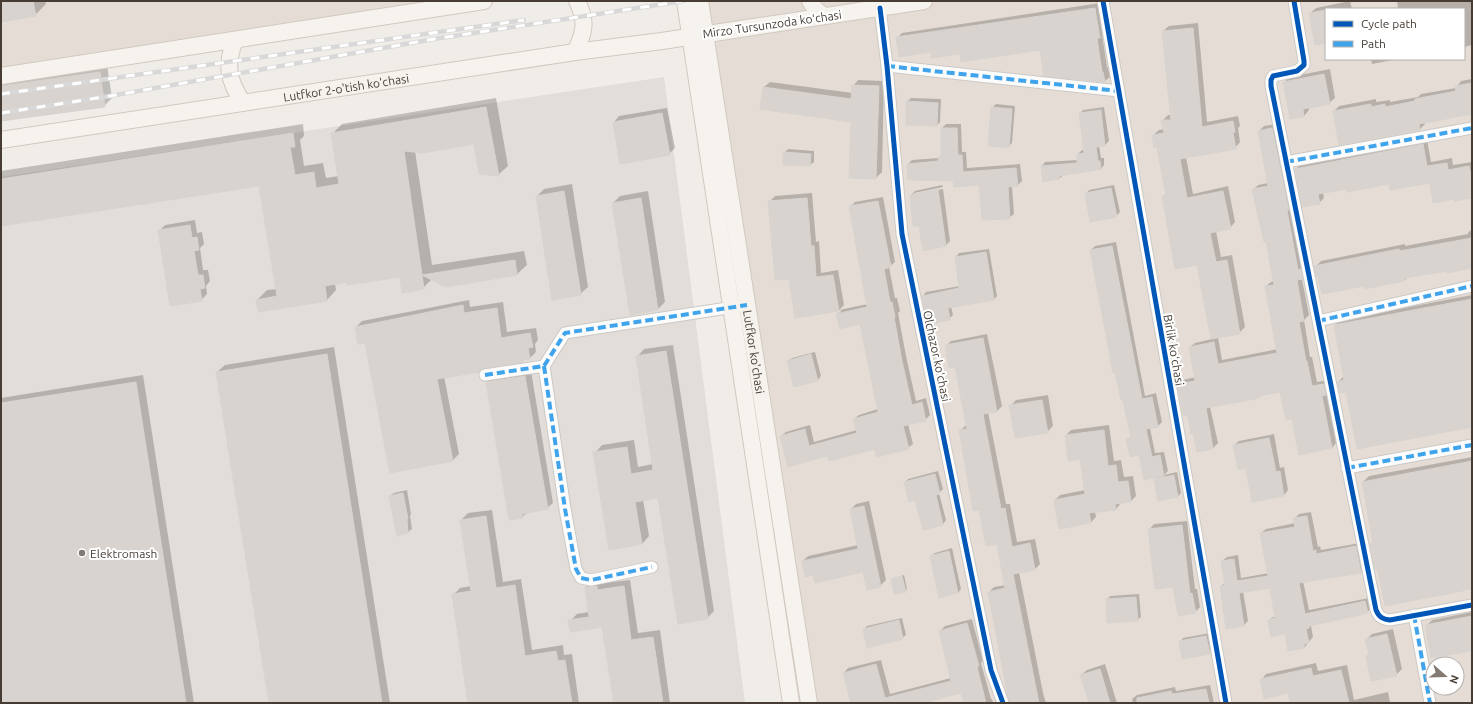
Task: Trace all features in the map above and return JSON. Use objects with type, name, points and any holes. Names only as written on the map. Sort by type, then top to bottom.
[{"type":"main road","points":[[1,76],[484,1]]},
{"type":"main road","points":[[575,52],[582,36],[584,19],[577,1]]},
{"type":"main road","name":"Lutfkor ko'chasi","points":[[685,1],[698,35]]},
{"type":"main road","name":"Lutfkor ko'chasi","points":[[700,1],[698,35],[739,306],[791,703]]},
{"type":"main road","points":[[810,1],[816,10],[824,16]]},
{"type":"main road","name":"Mirzo Tursunzoda koʻchasi","points":[[698,35],[924,1]]},
{"type":"main road","name":"Lutfkor 2-o'tish ko'chasi","points":[[1,140],[575,52],[698,35]]},
{"type":"main road","points":[[235,40],[229,57],[229,71],[234,88],[243,103]]},
{"type":"main road","name":"Lutfkor ko'chasi","points":[[739,306],[809,703]]},
{"type":"street","name":"Birlik koʻchasi","points":[[1103,1],[1226,703]]},
{"type":"street","points":[[1294,1],[1304,65],[1297,71],[1273,76],[1271,86],[1376,610],[1379,616],[1384,620],[1390,620],[1472,604]]},
{"type":"street","name":"Olchazor koʻchasi","points":[[880,8],[887,66],[902,234],[991,670],[1003,703]]},
{"type":"street","points":[[887,66],[1119,91]]},
{"type":"street","points":[[1286,162],[1472,128]]},
{"type":"street","points":[[1318,321],[1472,286]]},
{"type":"street","points":[[652,567],[591,580],[581,578],[576,569],[565,509],[544,366],[565,333],[739,306]]},
{"type":"street","points":[[485,375],[544,366]]},
{"type":"street","points":[[1347,468],[1472,445]]},
{"type":"street","points":[[1414,615],[1430,703]]},
{"type":"shaded area","points":[[1,1],[484,1],[1,76]]},
{"type":"shaded area","points":[[704,1],[1472,1],[1472,703],[813,703]]},
{"type":"shaded area","points":[[664,77],[745,703],[1,703],[1,177]]},
{"type":"building","points":[[1,1],[33,1],[36,16],[1,22]]},
{"type":"building","points":[[1095,8],[1100,38],[1097,38],[1105,82],[1044,76],[1040,50],[961,62],[960,54],[931,58],[931,52],[899,57],[896,37]]},
{"type":"building","points":[[1325,10],[1325,43],[1315,45],[1309,13]]},
{"type":"building","points":[[1193,28],[1202,127],[1233,121],[1235,132],[1233,133],[1236,149],[1180,159],[1187,198],[1223,191],[1231,229],[1210,233],[1216,262],[1227,260],[1240,334],[1211,339],[1197,265],[1175,269],[1162,196],[1166,196],[1157,147],[1154,148],[1152,135],[1164,133],[1161,120],[1171,120],[1162,31]]},
{"type":"building","points":[[100,72],[105,107],[1,121],[1,86]]},
{"type":"building","points":[[1324,74],[1330,104],[1303,109],[1304,117],[1290,119],[1283,82]]},
{"type":"building","points":[[1472,83],[1472,114],[1419,124],[1420,130],[1339,145],[1333,111],[1371,104],[1371,107],[1385,104],[1385,107],[1415,101],[1415,99],[1456,91],[1455,86]]},
{"type":"building","points":[[852,85],[879,86],[876,179],[849,178],[851,122],[760,109],[763,87],[851,99]]},
{"type":"building","points":[[906,101],[938,103],[937,126],[906,125]]},
{"type":"building","points":[[486,107],[499,176],[479,174],[474,144],[422,153],[404,151],[424,289],[402,293],[400,277],[347,285],[347,282],[325,286],[327,301],[258,312],[256,300],[277,296],[259,186],[1,226],[1,179],[293,133],[295,147],[290,147],[295,175],[314,172],[316,188],[339,184],[331,133]]},
{"type":"building","points":[[991,107],[1012,109],[1009,148],[988,146]]},
{"type":"building","points":[[1101,110],[1105,146],[1096,147],[1101,169],[1059,176],[1060,179],[1043,182],[1041,166],[1077,163],[1077,154],[1084,153],[1079,113]]},
{"type":"building","points":[[662,113],[670,155],[620,164],[613,122]]},
{"type":"building","points":[[941,128],[957,128],[958,155],[962,155],[963,172],[1016,168],[1018,186],[1008,187],[1010,219],[982,220],[979,185],[954,187],[953,181],[908,180],[907,164],[938,161],[938,157],[941,157]]},
{"type":"building","points":[[1272,128],[1289,210],[1287,210],[1298,270],[1301,269],[1303,279],[1297,280],[1304,321],[1299,322],[1306,361],[1312,386],[1324,384],[1326,395],[1322,396],[1332,448],[1299,455],[1292,419],[1286,420],[1280,392],[1259,396],[1260,398],[1206,408],[1213,449],[1197,452],[1193,433],[1191,434],[1188,416],[1184,416],[1177,384],[1195,381],[1189,347],[1214,342],[1218,364],[1277,353],[1265,286],[1274,285],[1266,241],[1264,242],[1252,189],[1268,186],[1258,131]]},
{"type":"building","points":[[1423,144],[1427,166],[1447,163],[1448,170],[1469,166],[1472,180],[1472,198],[1454,201],[1454,199],[1433,203],[1430,183],[1390,190],[1389,184],[1347,192],[1347,189],[1318,194],[1320,204],[1302,207],[1295,169]]},
{"type":"building","points":[[783,152],[811,154],[810,166],[783,165]]},
{"type":"building","points":[[1111,188],[1117,217],[1090,222],[1085,193]]},
{"type":"building","points":[[938,189],[946,246],[923,251],[919,226],[913,226],[910,195]]},
{"type":"building","points":[[564,191],[581,295],[552,300],[536,196]]},
{"type":"building","points":[[641,198],[658,310],[630,315],[612,203]]},
{"type":"building","points":[[807,198],[811,246],[814,246],[816,277],[833,275],[839,311],[795,318],[789,279],[775,280],[768,201]]},
{"type":"building","points":[[878,201],[891,267],[884,269],[890,302],[892,302],[895,317],[902,361],[912,405],[922,402],[926,421],[903,426],[909,449],[876,457],[875,449],[829,461],[827,456],[788,467],[780,436],[805,429],[809,446],[857,433],[853,419],[878,412],[860,324],[840,329],[836,314],[867,307],[849,206]]},
{"type":"building","points":[[190,225],[192,238],[197,237],[199,250],[194,251],[198,275],[203,275],[205,288],[200,289],[202,301],[170,306],[158,230]]},
{"type":"building","points":[[1472,238],[1472,268],[1447,273],[1447,271],[1405,278],[1405,281],[1364,289],[1364,286],[1322,294],[1318,277],[1316,277],[1314,266],[1399,249],[1400,251]]},
{"type":"building","points":[[1112,246],[1142,399],[1152,397],[1158,427],[1146,429],[1152,457],[1160,455],[1164,476],[1144,480],[1139,455],[1130,457],[1126,439],[1131,438],[1123,400],[1121,400],[1115,372],[1113,373],[1090,250]]},
{"type":"building","points":[[986,252],[994,300],[948,308],[950,320],[928,324],[922,296],[959,288],[955,257]]},
{"type":"building","points":[[515,260],[517,275],[446,287],[422,275]]},
{"type":"building","points":[[1472,299],[1472,427],[1357,449],[1346,392],[1340,393],[1337,382],[1344,380],[1334,325]]},
{"type":"building","points":[[463,305],[464,313],[497,308],[501,338],[530,333],[533,347],[528,348],[530,359],[523,360],[523,362],[484,368],[479,372],[437,379],[453,461],[390,473],[365,343],[358,344],[355,327]]},
{"type":"building","points":[[983,338],[997,412],[983,414],[1001,509],[1005,508],[1012,547],[1030,543],[1035,570],[1013,574],[1039,703],[1010,703],[1008,697],[988,592],[1005,588],[997,544],[986,546],[979,510],[973,511],[959,430],[967,429],[955,367],[949,368],[945,345]]},
{"type":"building","points":[[666,351],[708,619],[678,624],[658,498],[635,502],[642,544],[609,550],[593,452],[627,447],[631,474],[653,470],[636,356]]},
{"type":"building","points":[[327,354],[382,703],[269,703],[216,372]]},
{"type":"building","points":[[811,354],[818,381],[794,387],[787,361]]},
{"type":"building","points":[[525,376],[548,509],[522,514],[523,518],[509,520],[486,382]]},
{"type":"building","name":"Elektromash","points":[[136,382],[186,703],[1,703],[1,403]]},
{"type":"building","points":[[1042,400],[1048,433],[1015,438],[1009,405]]},
{"type":"building","points":[[1104,430],[1108,466],[1116,465],[1118,482],[1128,481],[1131,502],[1115,504],[1116,510],[1089,513],[1091,523],[1059,529],[1054,500],[1085,494],[1080,459],[1068,461],[1065,435]]},
{"type":"building","points":[[1269,438],[1276,472],[1280,471],[1284,496],[1252,502],[1246,468],[1238,470],[1233,445]]},
{"type":"building","points":[[1472,461],[1472,589],[1385,606],[1378,570],[1375,570],[1370,544],[1373,543],[1362,482]]},
{"type":"building","points":[[935,474],[940,494],[936,495],[943,525],[923,530],[915,500],[909,502],[904,482]]},
{"type":"building","points":[[1174,475],[1178,497],[1158,501],[1154,479]]},
{"type":"building","points":[[403,493],[408,519],[408,533],[397,536],[389,496]]},
{"type":"building","points":[[864,506],[881,587],[867,590],[863,572],[815,583],[813,575],[805,577],[802,561],[858,549],[850,509]]},
{"type":"building","points":[[486,516],[496,588],[515,585],[525,656],[556,651],[558,661],[565,660],[572,703],[468,703],[452,594],[471,591],[460,520]]},
{"type":"building","points":[[1307,516],[1313,551],[1316,550],[1316,554],[1356,546],[1361,573],[1299,583],[1305,614],[1365,601],[1368,613],[1309,626],[1309,628],[1306,629],[1309,643],[1304,644],[1304,648],[1288,651],[1285,634],[1271,637],[1268,620],[1275,618],[1270,588],[1239,593],[1244,626],[1226,629],[1220,586],[1225,585],[1221,561],[1234,559],[1237,581],[1268,576],[1260,533],[1295,527],[1293,518]]},
{"type":"building","points":[[1182,525],[1190,594],[1192,593],[1196,613],[1178,616],[1173,587],[1155,589],[1148,529]]},
{"type":"building","points":[[949,551],[958,593],[939,598],[930,556]]},
{"type":"building","points":[[902,576],[906,592],[894,594],[891,579]]},
{"type":"building","points":[[597,586],[597,590],[624,586],[631,640],[653,637],[663,703],[614,703],[602,627],[570,632],[568,620],[589,617],[585,587]]},
{"type":"building","points":[[1136,597],[1138,621],[1107,623],[1106,599]]},
{"type":"building","points":[[1472,616],[1472,651],[1443,656],[1431,656],[1425,625]]},
{"type":"building","points":[[899,620],[903,639],[867,648],[863,629]]},
{"type":"building","points":[[967,623],[979,666],[977,667],[986,703],[964,703],[961,693],[923,703],[851,703],[843,673],[876,664],[885,698],[951,681],[939,631]]},
{"type":"building","points":[[1387,634],[1397,676],[1371,681],[1366,656],[1369,655],[1365,639]]},
{"type":"building","points":[[1206,636],[1210,654],[1182,659],[1179,641]]},
{"type":"building","points":[[1311,668],[1313,676],[1341,670],[1349,703],[1290,703],[1288,693],[1264,699],[1260,679]]},
{"type":"building","points":[[1100,669],[1110,703],[1089,703],[1080,675]]},
{"type":"building","points":[[1206,689],[1209,703],[1137,703],[1137,698],[1171,691],[1172,694]]},
{"type":"railway","points":[[1,113],[110,96],[434,39],[683,1]]},
{"type":"railway","points":[[1,94],[524,20]]},
{"type":"marked path","points":[[887,66],[1119,91]]},
{"type":"marked path","points":[[1286,162],[1472,128]]},
{"type":"marked path","points":[[1318,321],[1472,286]]},
{"type":"marked path","points":[[485,375],[544,366],[565,333],[747,305]]},
{"type":"marked path","points":[[544,366],[565,509],[576,569],[581,578],[591,580],[652,567]]},
{"type":"marked path","points":[[1347,468],[1472,445]]},
{"type":"marked path","points":[[1414,615],[1430,703]]},
{"type":"cycle path","points":[[1103,1],[1226,703]]},
{"type":"cycle path","points":[[1294,1],[1304,65],[1297,71],[1273,76],[1271,86],[1376,610],[1381,617],[1390,620],[1472,605]]},
{"type":"cycle path","points":[[880,8],[887,66],[902,234],[991,670],[1003,703]]},
{"type":"place","name":"Elektromash","points":[[82,553]]}]
